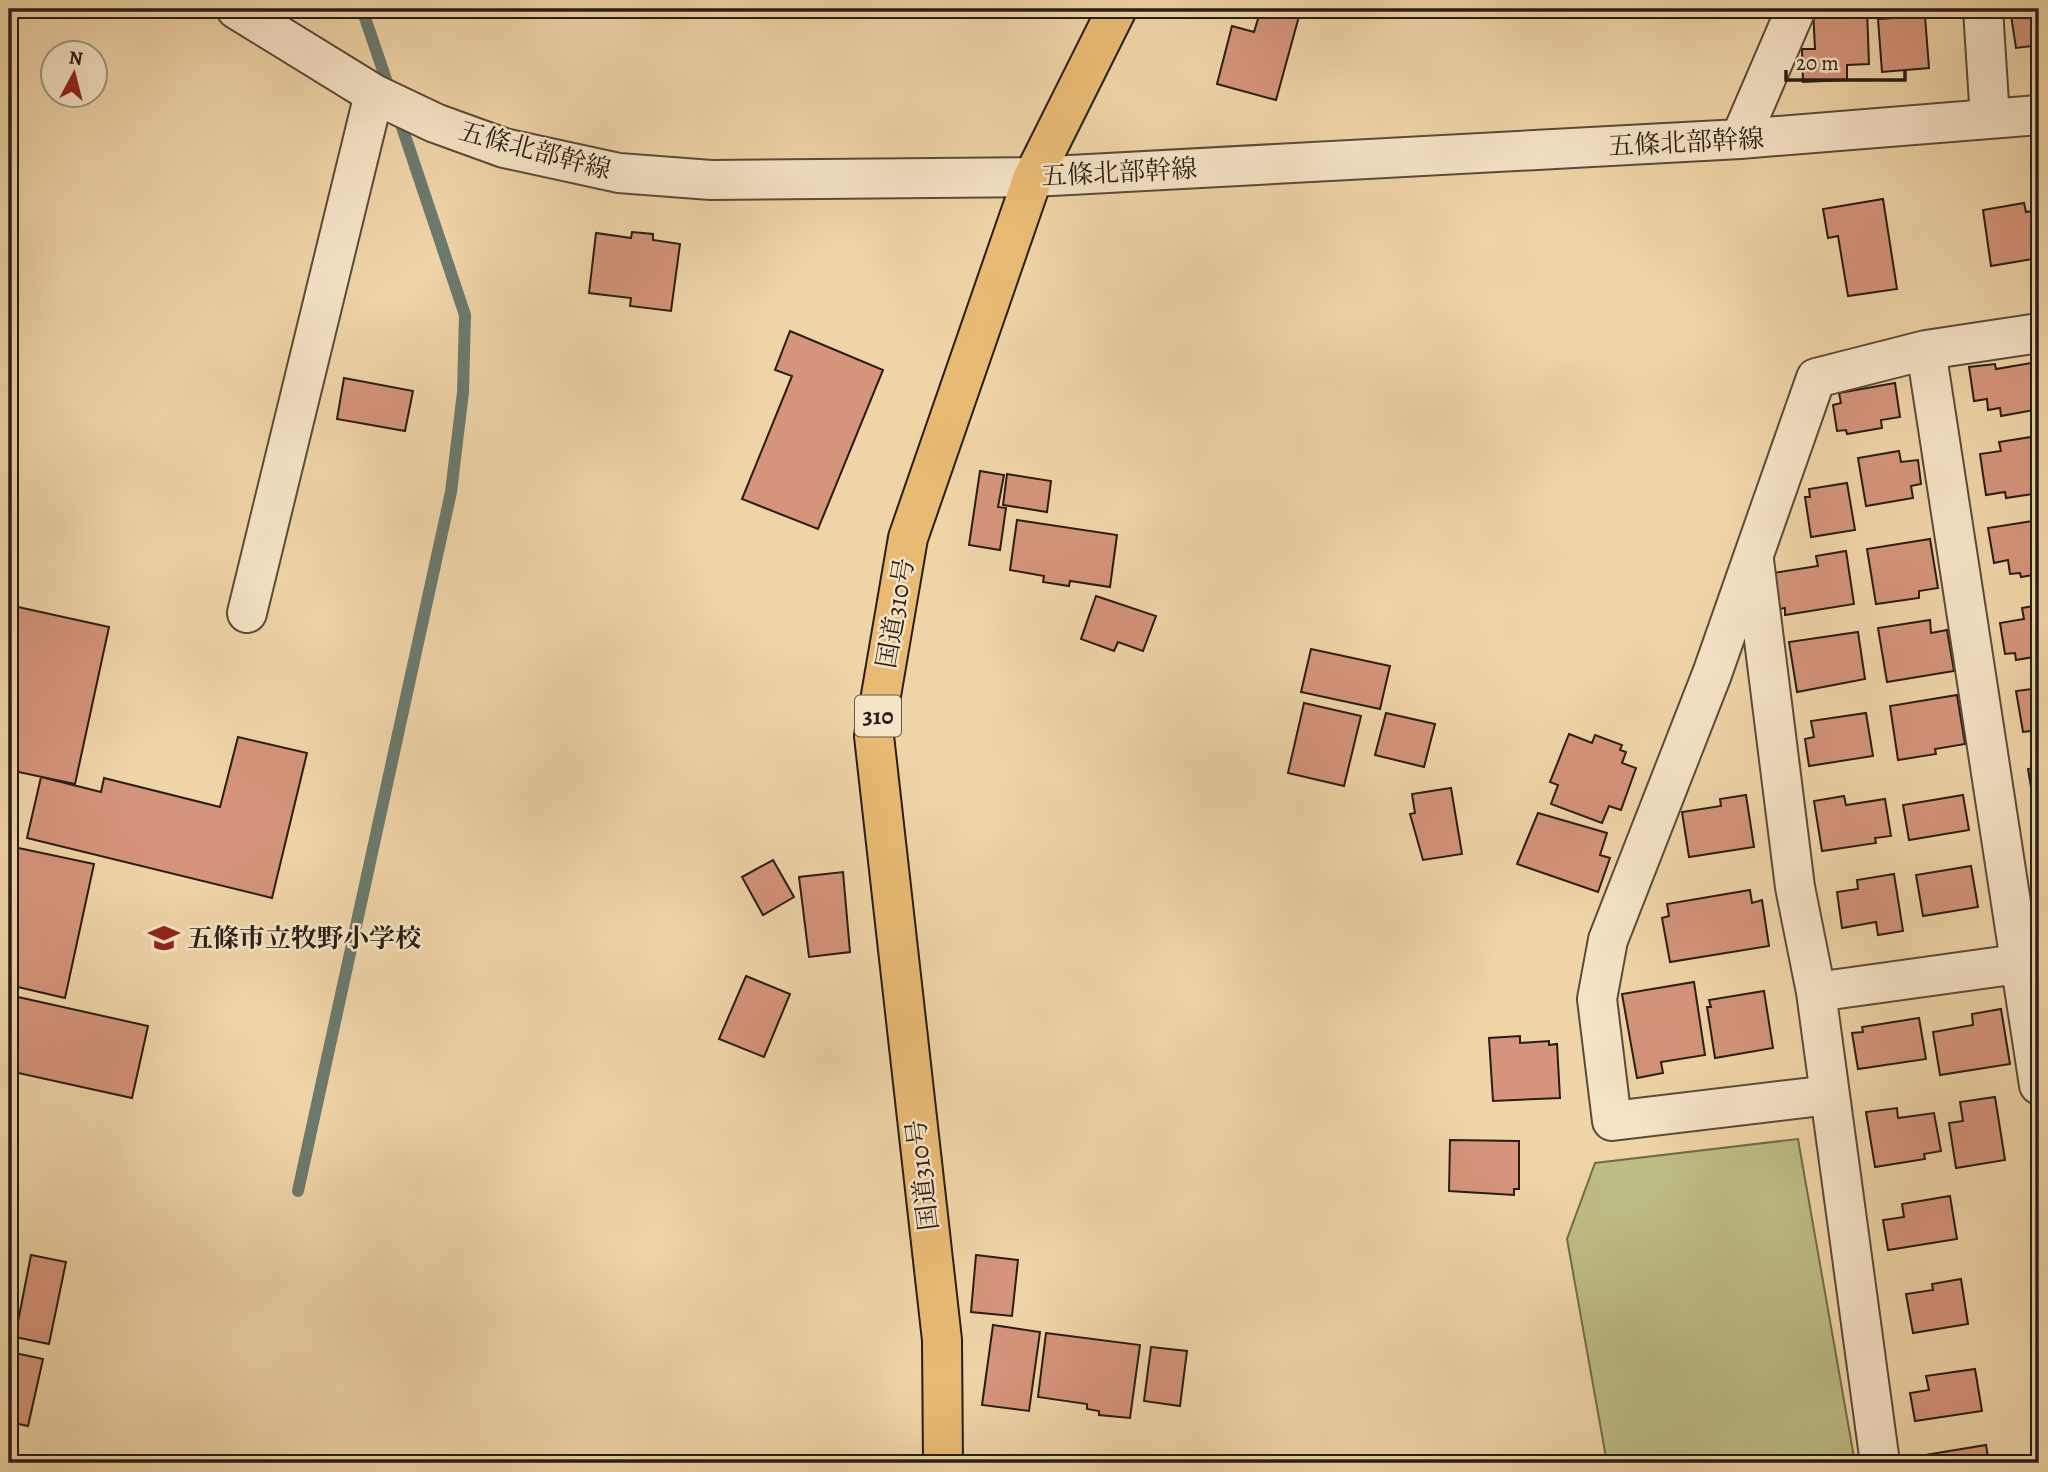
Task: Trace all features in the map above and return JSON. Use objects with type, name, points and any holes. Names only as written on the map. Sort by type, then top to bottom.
[{"type":"highway","name":"国道310号","points":[[943,1463],[942,1340],[874,736],[908,538],[1033,177],[1117,9]]},
{"type":"street","name":"五條北部幹線","points":[[236,9],[373,94],[435,123],[504,148],[619,173],[784,181],[1033,177],[1740,139],[2039,115]]},
{"type":"street","points":[[1740,139],[1796,9]]},
{"type":"street","points":[[1983,9],[1990,119]]},
{"type":"street","points":[[247,613],[373,94]]},
{"type":"street","points":[[1830,1095],[1612,1121],[1597,999],[1608,940],[1712,674],[1816,378],[1926,350],[2039,333]]},
{"type":"street","points":[[1926,350],[2029,962],[2039,1085]]},
{"type":"street","points":[[1753,551],[1795,887],[1816,992],[1880,1463]]},
{"type":"street","points":[[1816,992],[2029,962]]},
{"type":"shaded area","points":[[1798,1139],[1855,1463],[1607,1463],[1567,1239],[1595,1163]]},
{"type":"building","points":[[1261,9],[1301,9],[1276,100],[1217,84],[1232,26],[1254,32]]},
{"type":"building","points":[[1813,9],[1867,9],[1869,64],[1847,65],[1847,80],[1803,82],[1802,49],[1815,49]]},
{"type":"building","points":[[2010,9],[2039,9],[2039,45],[2016,48]]},
{"type":"building","points":[[1925,16],[1929,68],[1882,72],[1878,19]]},
{"type":"building","points":[[1883,199],[1897,289],[1848,296],[1838,236],[1828,238],[1823,209]]},
{"type":"building","points":[[2024,203],[2026,212],[2038,210],[2039,258],[1991,266],[1983,210]]},
{"type":"building","points":[[632,232],[653,234],[653,240],[680,244],[671,311],[630,306],[631,298],[589,293],[596,233],[631,238]]},
{"type":"building","points":[[790,331],[883,370],[818,529],[742,499],[792,376],[775,370]]},
{"type":"building","points":[[2037,362],[2039,409],[2001,416],[2000,408],[1988,410],[1987,399],[1974,401],[1969,367],[1995,364],[1996,369]]},
{"type":"building","points":[[344,378],[413,391],[405,431],[337,419]]},
{"type":"building","points":[[1895,383],[1900,417],[1881,420],[1882,428],[1847,434],[1846,430],[1837,431],[1833,405],[1841,403],[1839,393]]},
{"type":"building","points":[[2031,437],[2033,446],[2039,445],[2039,493],[2006,498],[2005,492],[1986,495],[1980,454],[2001,451],[1999,442]]},
{"type":"building","points":[[1899,451],[1901,462],[1918,460],[1921,484],[1911,486],[1913,498],[1866,506],[1858,458]]},
{"type":"building","points":[[980,471],[1004,475],[998,507],[1006,508],[1000,550],[969,545]]},
{"type":"building","points":[[1007,474],[1051,481],[1047,512],[1003,505]]},
{"type":"building","points":[[1847,483],[1855,530],[1811,537],[1805,497],[1810,497],[1809,489]]},
{"type":"building","points":[[1017,520],[1117,535],[1110,587],[1070,581],[1069,586],[1043,582],[1044,576],[1010,570]]},
{"type":"building","points":[[2039,520],[2039,574],[2021,577],[2020,573],[2010,574],[2008,560],[1994,563],[1988,528]]},
{"type":"building","points":[[1930,539],[1938,588],[1919,591],[1919,598],[1876,604],[1867,549]]},
{"type":"building","points":[[1846,551],[1854,604],[1785,615],[1785,608],[1779,609],[1773,573],[1818,566],[1816,556]]},
{"type":"building","points":[[1096,596],[1156,616],[1143,651],[1118,642],[1114,651],[1081,639]]},
{"type":"building","points":[[9,605],[109,627],[75,784],[9,770]]},
{"type":"building","points":[[2039,605],[2039,656],[2016,660],[2015,653],[2005,654],[2000,623],[2024,619],[2022,608]]},
{"type":"building","points":[[1930,620],[1931,633],[1947,630],[1954,671],[1887,682],[1878,628]]},
{"type":"building","points":[[1858,632],[1865,679],[1797,692],[1789,642]]},
{"type":"building","points":[[1311,649],[1390,666],[1380,709],[1301,692]]},
{"type":"building","points":[[2039,688],[2039,733],[2023,732],[2016,691]]},
{"type":"building","points":[[1957,695],[1965,744],[1935,749],[1936,754],[1898,760],[1890,706]]},
{"type":"building","points":[[1304,703],[1361,716],[1344,786],[1288,773]]},
{"type":"building","points":[[1386,713],[1435,724],[1424,767],[1375,755]]},
{"type":"building","points":[[1866,713],[1873,756],[1809,766],[1805,739],[1814,737],[1811,721]]},
{"type":"building","points":[[1569,734],[1592,743],[1595,735],[1622,745],[1620,750],[1626,752],[1622,763],[1636,768],[1621,810],[1609,806],[1602,823],[1551,804],[1558,785],[1550,782]]},
{"type":"building","points":[[238,737],[307,753],[272,898],[27,838],[41,777],[101,792],[104,778],[220,807]]},
{"type":"building","points":[[2039,767],[2039,836],[2028,769]]},
{"type":"building","points":[[1451,788],[1462,854],[1423,860],[1410,814],[1415,813],[1412,794]]},
{"type":"building","points":[[1746,795],[1754,847],[1689,857],[1682,812],[1721,806],[1720,799]]},
{"type":"building","points":[[1963,795],[1969,830],[1909,840],[1903,805]]},
{"type":"building","points":[[1844,796],[1846,805],[1885,799],[1891,836],[1875,838],[1876,843],[1822,851],[1814,801]]},
{"type":"building","points":[[1538,813],[1607,833],[1600,855],[1610,858],[1598,892],[1517,864]]},
{"type":"building","points":[[9,846],[94,864],[65,998],[9,985]]},
{"type":"building","points":[[773,860],[794,897],[763,915],[742,877]]},
{"type":"building","points":[[1971,866],[1978,907],[1923,916],[1916,875]]},
{"type":"building","points":[[843,872],[850,952],[809,957],[799,877]]},
{"type":"building","points":[[1894,874],[1903,931],[1878,935],[1876,922],[1842,928],[1837,892],[1858,889],[1857,880]]},
{"type":"building","points":[[1750,890],[1752,903],[1762,900],[1769,946],[1670,962],[1662,918],[1669,916],[1667,904]]},
{"type":"building","points":[[746,976],[790,994],[764,1057],[719,1039]]},
{"type":"building","points":[[1694,982],[1705,1055],[1661,1062],[1663,1073],[1637,1078],[1622,994]]},
{"type":"building","points":[[1764,991],[1773,1048],[1715,1058],[1707,1007],[1711,1007],[1709,1000]]},
{"type":"building","points":[[9,995],[148,1026],[132,1098],[9,1071]]},
{"type":"building","points":[[2001,1009],[2010,1064],[1940,1075],[1933,1032],[1973,1025],[1972,1014]]},
{"type":"building","points":[[1919,1018],[1926,1059],[1858,1069],[1852,1033],[1863,1032],[1862,1027]]},
{"type":"building","points":[[1520,1036],[1520,1043],[1549,1041],[1549,1045],[1557,1044],[1560,1098],[1493,1101],[1489,1038]]},
{"type":"building","points":[[1995,1097],[2005,1160],[1956,1168],[1949,1123],[1963,1121],[1960,1102]]},
{"type":"building","points":[[1897,1108],[1898,1118],[1934,1113],[1941,1151],[1924,1154],[1925,1159],[1875,1167],[1866,1112]]},
{"type":"building","points":[[1450,1140],[1519,1141],[1519,1189],[1514,1189],[1514,1195],[1449,1191]]},
{"type":"building","points":[[1950,1196],[1957,1239],[1888,1250],[1883,1220],[1904,1217],[1902,1204]]},
{"type":"building","points":[[31,1255],[66,1262],[49,1344],[15,1337]]},
{"type":"building","points":[[976,1255],[1018,1260],[1012,1316],[971,1312]]},
{"type":"building","points":[[1961,1279],[1968,1324],[1913,1333],[1906,1294],[1933,1290],[1932,1284]]},
{"type":"building","points":[[993,1325],[1040,1332],[1029,1411],[982,1405]]},
{"type":"building","points":[[1046,1333],[1140,1345],[1130,1418],[1099,1415],[1099,1411],[1087,1409],[1087,1404],[1038,1397]]},
{"type":"building","points":[[1151,1347],[1187,1351],[1180,1406],[1144,1401]]},
{"type":"building","points":[[10,1352],[43,1359],[28,1426],[9,1422]]},
{"type":"building","points":[[1975,1369],[1982,1411],[1915,1421],[1910,1393],[1929,1390],[1926,1376]]},
{"type":"building","points":[[1986,1445],[1989,1463],[1921,1463],[1919,1456]]},
{"type":"waterway","points":[[362,9],[390,91]]},
{"type":"waterway","points":[[298,1191],[451,492],[463,392],[465,315],[398,115]]},
{"type":"place","name":"五條市立牧野小学校","points":[[164,938]]}]
